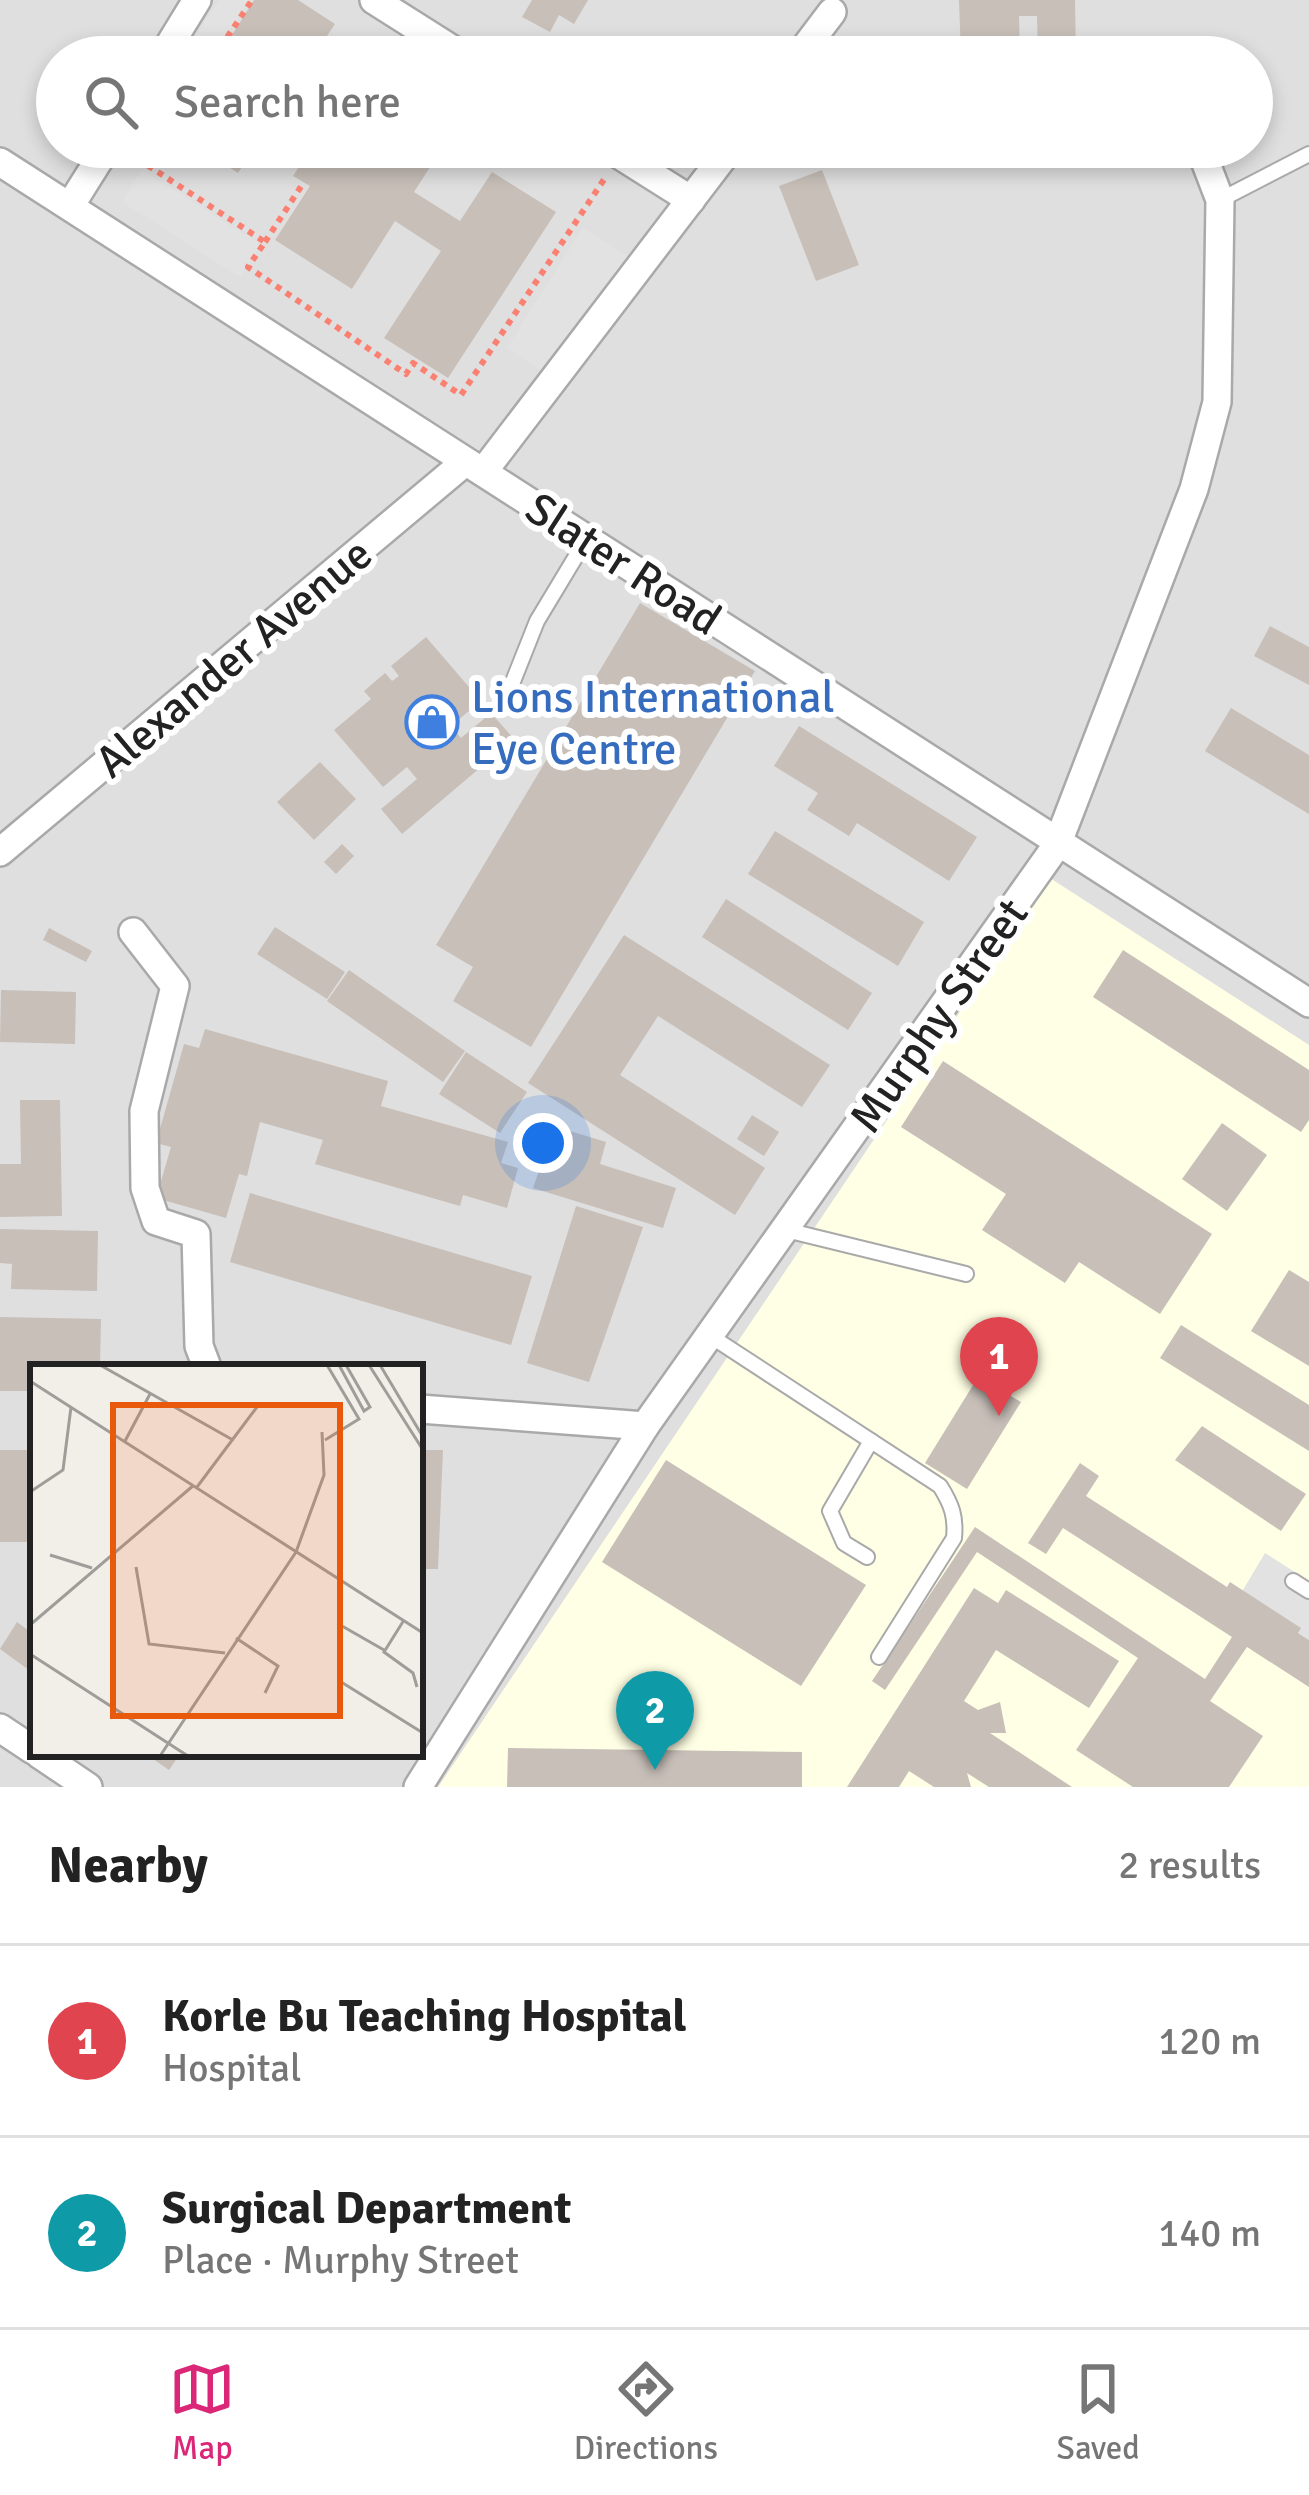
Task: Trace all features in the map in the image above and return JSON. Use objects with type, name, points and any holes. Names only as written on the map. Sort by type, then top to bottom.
[{"type":"street","points":[[175,36],[197,0]]},
{"type":"street","points":[[374,0],[431,36]]},
{"type":"street","points":[[814,36],[832,12]]},
{"type":"street","name":"Slater Road","points":[[0,162],[1309,1003]]},
{"type":"street","points":[[70,206],[94,168]]},
{"type":"street","points":[[641,168],[691,200]]},
{"type":"street","name":"Alexander Avenue","points":[[0,852],[474,467],[715,168]]},
{"type":"street","name":"Murphy Street","points":[[418,1787],[645,1426],[1057,844],[1194,489],[1217,402],[1220,200],[1208,168]]},
{"type":"street","points":[[133,932],[176,986],[144,1111],[145,1187],[156,1221],[196,1234],[200,1346],[206,1364]]},
{"type":"street","points":[[423,1409],[645,1426]]},
{"type":"street","points":[[0,1728],[30,1748]]},
{"type":"street","points":[[43,1757],[88,1787]]},
{"type":"lane","points":[[1220,200],[1309,154]]},
{"type":"lane","points":[[512,684],[536,621],[586,538]]},
{"type":"lane","points":[[786,1230],[966,1274]]},
{"type":"lane","points":[[712,1336],[940,1486],[956,1517],[954,1538],[879,1657]]},
{"type":"lane","points":[[867,1558],[844,1543],[830,1511],[871,1442]]},
{"type":"lane","points":[[1293,1582],[1309,1592]]},
{"type":"path","points":[[228,36],[252,0]]},
{"type":"path","points":[[152,168],[265,242]]},
{"type":"path","points":[[304,182],[248,267],[406,374],[413,363],[461,395],[603,168]]},
{"type":"shaded area","points":[[0,0],[1309,0],[1309,1787],[0,1787]]},
{"type":"shaded area","points":[[219,0],[249,0],[226,36],[196,36]]},
{"type":"shaded area","points":[[142,170],[261,245],[240,277],[122,202]]},
{"type":"shaded area","points":[[583,228],[630,257],[541,371],[507,348]]},
{"type":"shaded area","points":[[1050,878],[1309,1045],[1309,1787],[438,1787]]},
{"type":"shaded area","points":[[1265,1553],[1309,1581],[1309,1640],[1240,1595]]},
{"type":"building","points":[[254,0],[298,0],[335,24],[327,36],[231,36]]},
{"type":"building","points":[[532,0],[588,0],[574,24],[559,15],[550,32],[522,17]]},
{"type":"building","points":[[959,0],[1075,0],[1076,36],[1037,36],[1037,16],[1019,16],[1019,36],[960,36]]},
{"type":"building","points":[[298,168],[429,168],[414,192],[460,221],[492,172],[556,212],[448,378],[384,338],[441,251],[395,221],[352,289],[275,240],[310,186],[293,176]]},
{"type":"building","points":[[822,170],[859,265],[816,281],[779,186]]},
{"type":"building","points":[[640,603],[755,671],[531,1047],[453,1001],[473,967],[436,945]]},
{"type":"building","points":[[1270,626],[1309,647],[1309,685],[1254,656]]},
{"type":"building","points":[[426,637],[481,701],[451,726],[461,738],[491,713],[514,739],[402,834],[381,809],[417,779],[407,767],[383,787],[334,730],[371,699],[364,691],[385,673],[392,681],[399,676],[391,666]]},
{"type":"building","points":[[1231,708],[1309,755],[1309,814],[1205,751]]},
{"type":"building","points":[[799,726],[977,837],[949,881],[857,823],[849,836],[807,810],[818,793],[774,766]]},
{"type":"building","points":[[320,762],[356,799],[314,840],[277,802]]},
{"type":"building","points":[[775,831],[924,922],[898,966],[748,874]]},
{"type":"building","points":[[342,844],[354,856],[336,874],[324,862]]},
{"type":"building","points":[[726,899],[872,993],[848,1030],[702,937]]},
{"type":"building","points":[[275,927],[345,972],[327,999],[257,954]]},
{"type":"building","points":[[49,928],[92,951],[86,962],[43,940]]},
{"type":"building","points":[[624,935],[830,1065],[802,1107],[658,1016],[620,1075],[765,1168],[735,1215],[528,1083]]},
{"type":"building","points":[[1123,950],[1309,1070],[1309,1120],[1301,1132],[1093,997]]},
{"type":"building","points":[[349,970],[465,1051],[443,1082],[327,1001]]},
{"type":"building","points":[[1,990],[76,992],[75,1044],[0,1042]]},
{"type":"building","points":[[205,1029],[388,1081],[381,1106],[508,1142],[501,1163],[518,1168],[507,1208],[463,1195],[460,1206],[315,1164],[323,1140],[260,1122],[247,1176],[239,1174],[226,1218],[156,1198],[171,1147],[156,1143],[184,1044],[199,1048]]},
{"type":"building","points":[[466,1052],[527,1092],[500,1133],[439,1094]]},
{"type":"building","points":[[943,1061],[1212,1234],[1160,1314],[1079,1262],[1065,1283],[982,1230],[1006,1194],[901,1127]]},
{"type":"building","points":[[20,1100],[60,1100],[62,1216],[0,1217],[0,1164],[21,1164]]},
{"type":"building","points":[[752,1115],[779,1132],[764,1156],[737,1139]]},
{"type":"building","points":[[534,1120],[606,1142],[600,1164],[676,1188],[663,1228],[533,1188],[544,1156],[524,1150]]},
{"type":"building","points":[[1222,1123],[1267,1155],[1227,1211],[1182,1179]]},
{"type":"building","points":[[250,1193],[532,1276],[511,1345],[230,1262]]},
{"type":"building","points":[[576,1206],[643,1227],[589,1382],[527,1363]]},
{"type":"building","points":[[0,1229],[98,1231],[97,1291],[11,1289],[12,1264],[0,1263]]},
{"type":"building","points":[[1289,1270],[1309,1282],[1309,1366],[1251,1331]]},
{"type":"building","points":[[0,1317],[101,1319],[100,1364],[30,1364],[30,1391],[0,1391]]},
{"type":"building","points":[[1181,1325],[1309,1405],[1309,1451],[1160,1358]]},
{"type":"building","points":[[978,1377],[1021,1402],[967,1489],[925,1463]]},
{"type":"building","points":[[1202,1426],[1306,1494],[1281,1531],[1175,1460]]},
{"type":"building","points":[[0,1450],[30,1450],[30,1542],[0,1542]]},
{"type":"building","points":[[423,1450],[443,1450],[438,1569],[423,1569]]},
{"type":"building","points":[[666,1460],[866,1585],[801,1686],[602,1562]]},
{"type":"building","points":[[1080,1463],[1099,1476],[1086,1496],[1227,1587],[1230,1582],[1301,1628],[1298,1633],[1309,1640],[1309,1687],[1247,1647],[1210,1701],[1263,1736],[1229,1787],[1133,1787],[1076,1750],[1138,1658],[977,1552],[885,1690],[872,1681],[975,1527],[1205,1679],[1232,1637],[1063,1528],[1046,1554],[1028,1543]]},
{"type":"building","points":[[974,1588],[998,1603],[1006,1590],[1119,1661],[1089,1708],[996,1650],[964,1701],[978,1710],[1000,1702],[1006,1733],[990,1733],[1072,1787],[989,1787],[967,1773],[971,1787],[934,1787],[909,1771],[899,1787],[847,1787]]},
{"type":"building","points":[[17,1622],[30,1632],[30,1671],[0,1649]]},
{"type":"building","points":[[508,1748],[802,1752],[802,1787],[507,1787]]},
{"type":"building","points":[[150,1757],[178,1757],[169,1770]]},
{"type":"place","name":"Lions International Eye Centre","points":[[432,722]]},
{"type":"place","name":"Korle Bu Teaching Hospital","points":[[999,1416]]},
{"type":"place","name":"Surgical Department","points":[[655,1770]]}]
